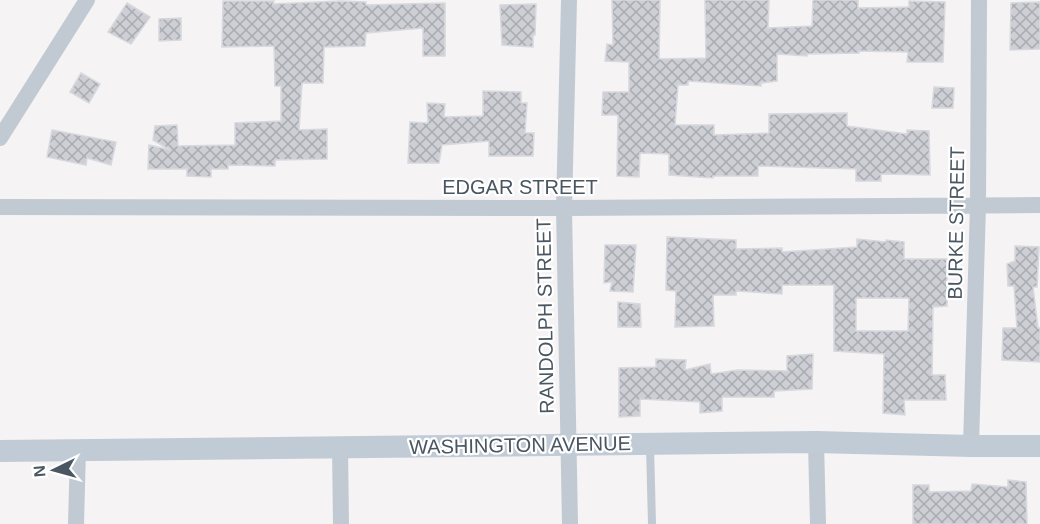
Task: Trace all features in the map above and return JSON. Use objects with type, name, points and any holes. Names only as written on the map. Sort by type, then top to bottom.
[{"type":"street","points":[[0,138],[87,0]]},
{"type":"street","name":"RANDOLPH STREET","points":[[569,0],[564,208],[570,524]]},
{"type":"street","name":"BURKE STREET","points":[[971,446],[978,205],[979,0]]},
{"type":"street","name":"EDGAR STREET","points":[[0,207],[564,208],[1040,205]]},
{"type":"street","points":[[816,442],[818,524]]},
{"type":"street","name":"WASHINGTON AVENUE","points":[[0,451],[816,442],[1040,446]]},
{"type":"street","points":[[340,447],[341,524]]},
{"type":"street","points":[[76,524],[78,450]]},
{"type":"lane","points":[[650,444],[652,524]]},
{"type":"building","points":[[612,0],[660,0],[659,59],[706,58],[705,0],[769,0],[768,28],[812,26],[813,0],[858,0],[858,8],[909,7],[909,1],[945,2],[943,62],[907,62],[908,52],[859,51],[859,53],[807,54],[807,56],[777,54],[777,81],[761,83],[761,86],[688,81],[688,85],[678,85],[675,125],[714,125],[714,135],[769,133],[769,114],[847,113],[847,126],[907,134],[907,130],[929,131],[930,175],[881,174],[881,181],[856,181],[856,169],[758,166],[758,176],[713,176],[713,178],[669,175],[669,154],[640,153],[639,177],[617,176],[618,115],[602,115],[603,92],[629,92],[629,62],[605,61],[607,44],[613,45]]},
{"type":"building","points":[[223,1],[274,1],[273,4],[340,1],[366,2],[366,5],[445,3],[445,56],[423,56],[423,28],[366,33],[365,46],[324,47],[323,83],[302,83],[299,130],[327,129],[327,159],[275,160],[275,166],[228,165],[228,169],[211,169],[211,177],[187,176],[187,169],[148,169],[149,145],[170,150],[153,140],[155,126],[177,125],[178,146],[235,145],[235,123],[281,121],[281,86],[275,86],[274,46],[222,47]]},
{"type":"building","points":[[1040,2],[1040,49],[1010,50],[1011,3]]},
{"type":"building","points":[[127,3],[150,17],[131,44],[108,32]]},
{"type":"building","points":[[536,4],[533,47],[502,45],[500,5]]},
{"type":"building","points":[[181,18],[181,40],[159,41],[159,19]]},
{"type":"building","points":[[81,73],[100,84],[89,103],[70,92]]},
{"type":"building","points":[[934,87],[954,88],[953,108],[932,108]]},
{"type":"building","points":[[483,91],[521,92],[521,103],[527,103],[525,133],[534,133],[533,156],[489,156],[489,141],[442,145],[439,163],[408,163],[410,122],[428,123],[427,103],[445,104],[444,117],[483,116]]},
{"type":"building","points":[[52,130],[116,142],[111,165],[87,158],[86,165],[47,157]]},
{"type":"building","points":[[667,237],[736,240],[736,249],[782,248],[782,252],[857,247],[857,239],[904,242],[904,259],[947,259],[947,306],[933,307],[932,375],[945,375],[946,400],[904,400],[905,415],[883,413],[884,354],[834,351],[834,285],[782,285],[782,294],[736,291],[736,295],[713,295],[714,326],[675,327],[676,291],[666,290]],"holes":[[[856,298],[909,298],[908,331],[856,331]]]},
{"type":"building","points":[[605,245],[636,245],[633,292],[610,291],[612,282],[604,283]]},
{"type":"building","points":[[1015,246],[1039,247],[1037,287],[1033,287],[1038,328],[1040,328],[1040,362],[1002,360],[1003,328],[1017,328],[1014,286],[1008,286],[1007,264],[1015,261]]},
{"type":"building","points":[[618,302],[640,304],[641,327],[618,327]]},
{"type":"building","points":[[813,354],[812,389],[774,391],[774,397],[722,397],[722,411],[700,413],[700,402],[640,399],[640,416],[619,417],[619,368],[656,367],[656,359],[686,360],[685,370],[710,364],[711,374],[738,370],[787,371],[787,356]]},
{"type":"building","points":[[1008,480],[1026,482],[1027,524],[913,524],[913,485],[929,485],[929,492],[971,491],[972,484],[1008,487]]}]
